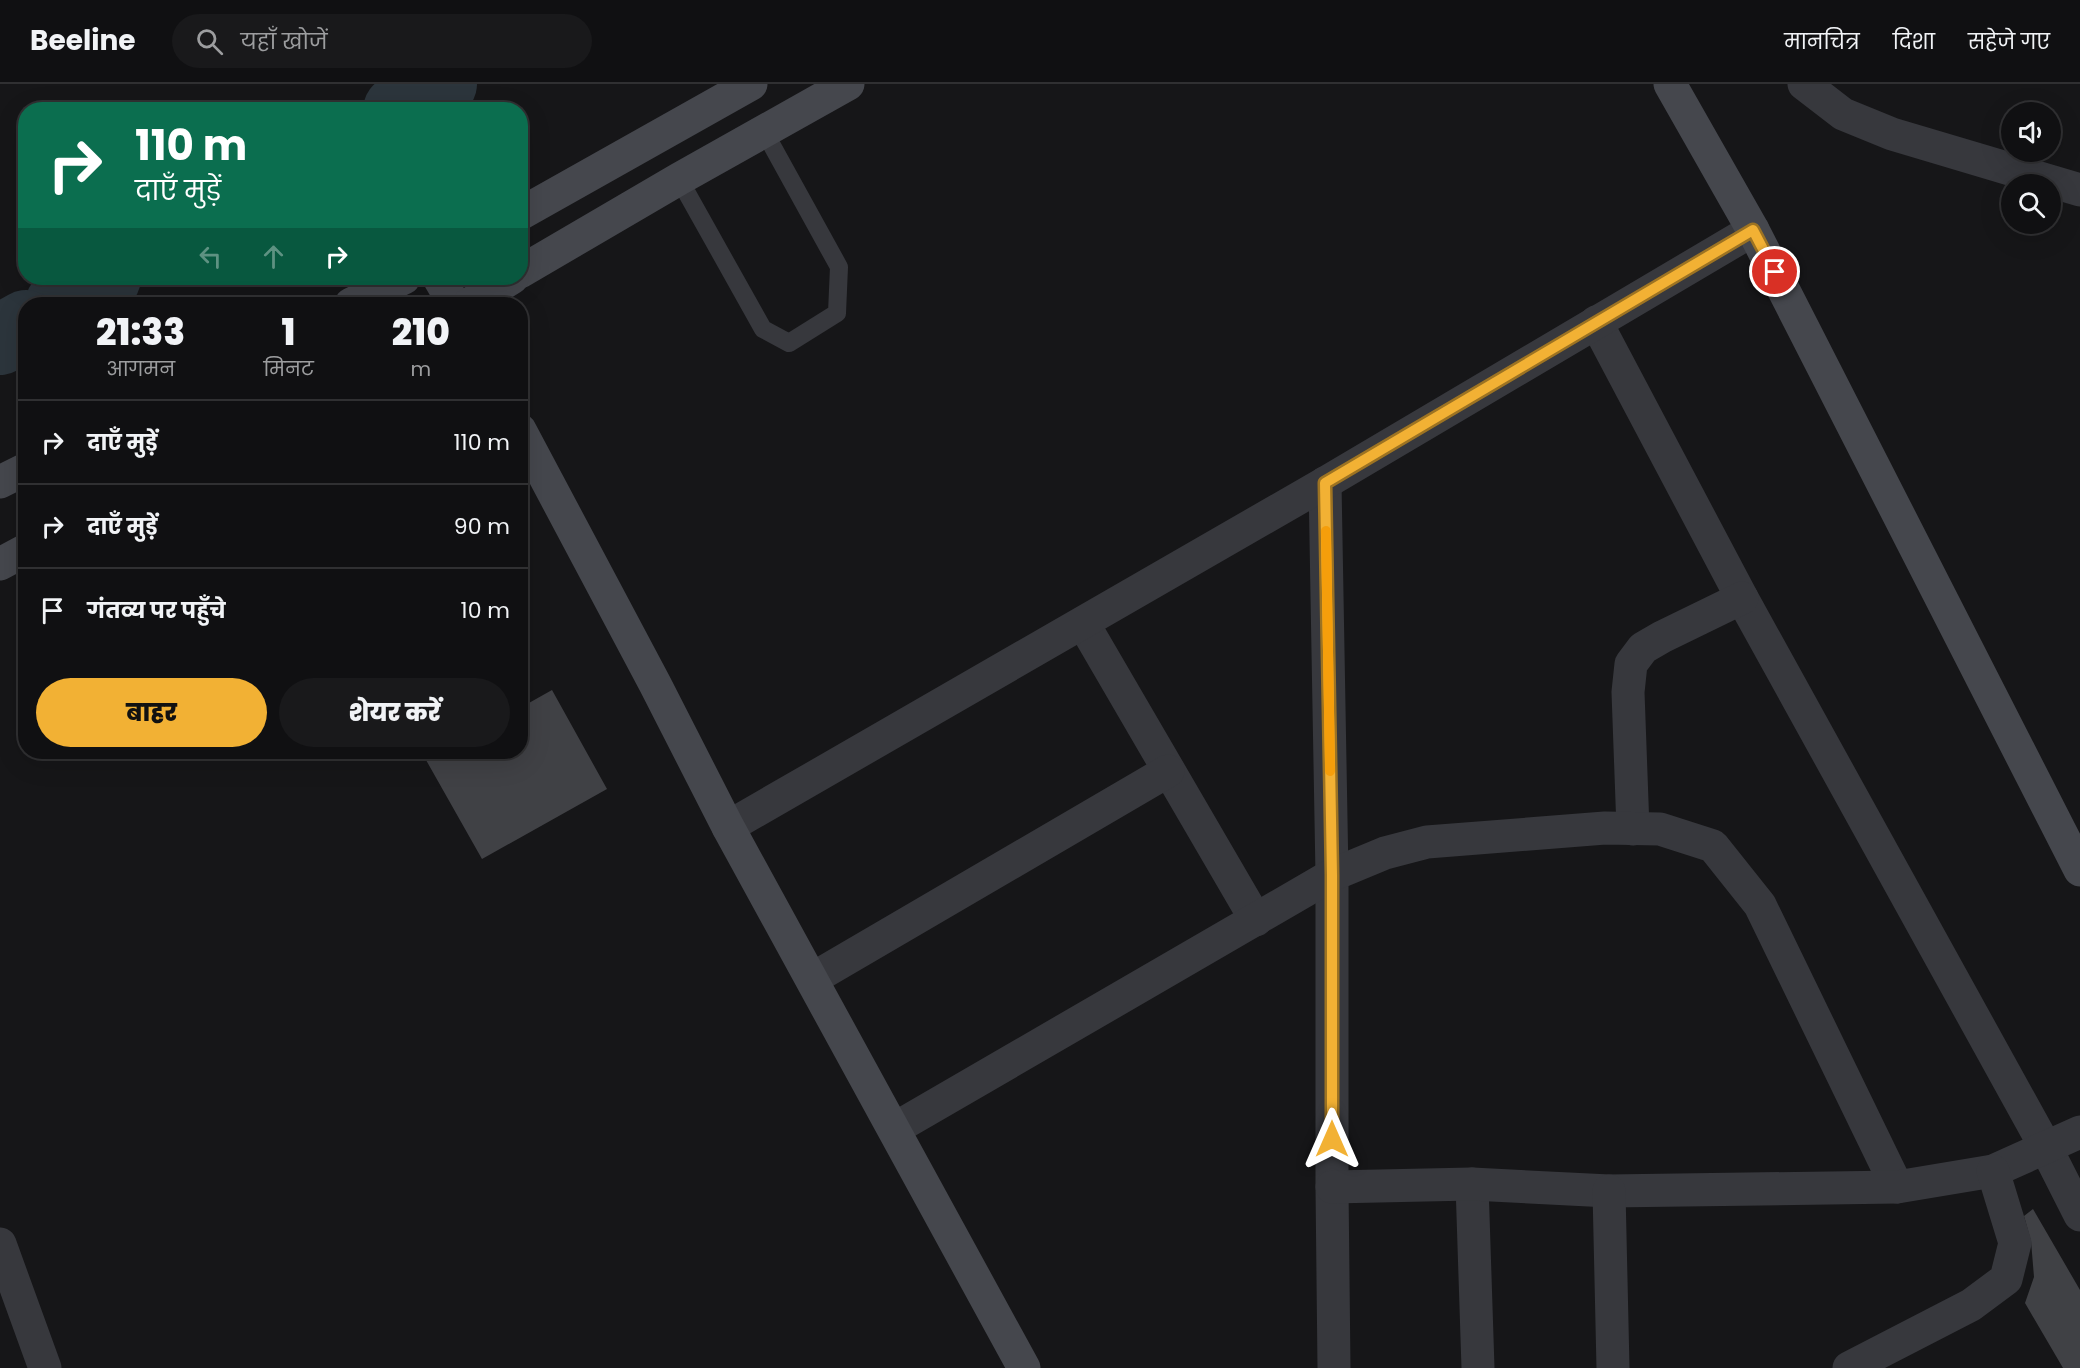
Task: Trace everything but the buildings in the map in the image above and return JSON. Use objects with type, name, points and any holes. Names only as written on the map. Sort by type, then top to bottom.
[{"type":"street","points":[[528,267],[848,84]]},
{"type":"street","points":[[1670,84],[1753,230],[2080,870]]},
{"type":"street","points":[[1804,84],[1843,114],[1892,134],[2080,190]]},
{"type":"street","points":[[528,208],[744,86],[764,131]]},
{"type":"street","points":[[728,827],[1325,483],[1753,230]]},
{"type":"street","points":[[365,297],[390,285]]},
{"type":"street","points":[[481,297],[500,285]]},
{"type":"street","points":[[1596,322],[1742,598],[2046,1148],[2080,1215]]},
{"type":"street","points":[[528,445],[650,673],[728,827],[1024,1368]]},
{"type":"street","points":[[0,482],[18,473]]},
{"type":"street","points":[[1325,483],[1332,875],[1332,1187],[1335,1368]]},
{"type":"street","points":[[0,564],[18,554]]},
{"type":"street","points":[[1633,829],[1628,692],[1631,664],[1643,648],[1742,598]]},
{"type":"street","points":[[1083,623],[1256,920]]},
{"type":"street","points":[[812,979],[1168,771]]},
{"type":"street","points":[[894,1129],[1332,875],[1385,853],[1427,842],[1605,828],[1660,829],[1713,846],[1760,905],[1897,1188]]},
{"type":"street","points":[[1332,1187],[1472,1184],[1609,1191],[1897,1188],[1993,1171],[2080,1132]]},
{"type":"street","points":[[1849,1368],[1971,1305],[2006,1279],[2015,1243],[1993,1171]]},
{"type":"street","points":[[1472,1184],[1478,1368]]},
{"type":"street","points":[[1609,1191],[1613,1368]]},
{"type":"street","points":[[0,1244],[45,1368]]},
{"type":"lane","points":[[679,179],[763,329],[789,343],[837,313],[839,267],[764,131]]},
{"type":"waterway","points":[[412,102],[442,84]]},
{"type":"waterway","points":[[72,297],[94,285]]},
{"type":"waterway","points":[[0,340],[18,330]]},
{"type":"slow traffic","points":[[1326,531],[1330,771]]},
{"type":"route","points":[[1332,1139],[1332,875],[1325,483],[1753,230],[1775,272]]}]
